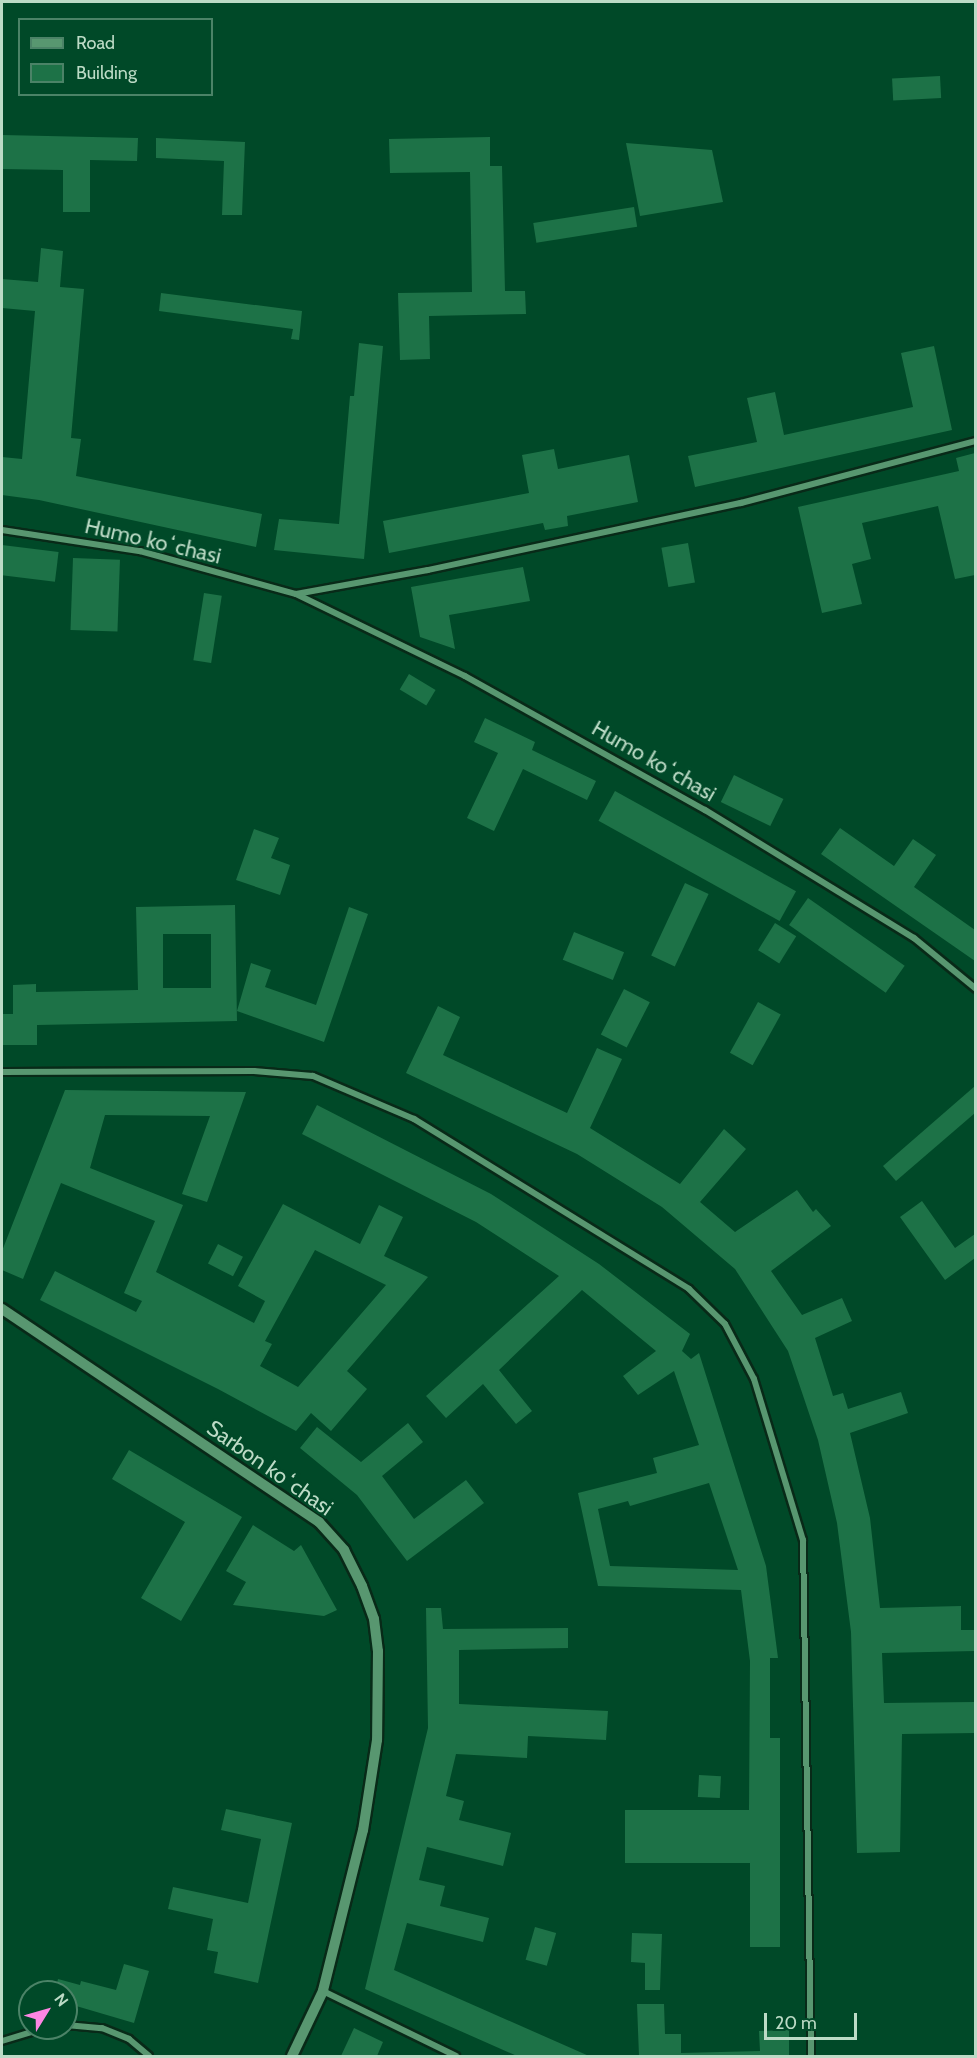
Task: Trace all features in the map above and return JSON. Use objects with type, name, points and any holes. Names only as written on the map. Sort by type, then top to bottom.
[{"type":"street","name":"Humo koʻchasi","points":[[296,594],[428,570],[741,504],[975,441]]},
{"type":"street","name":"Humo koʻchasi","points":[[2,530],[140,551],[296,594],[465,676],[705,810],[914,938],[975,988]]},
{"type":"street","points":[[2,1072],[254,1071],[313,1076],[414,1119],[689,1289],[725,1324],[754,1379],[803,1540],[811,2056]]},
{"type":"street","name":"Sarbon koʻchasi","points":[[2,1309],[319,1522],[344,1550],[374,1619],[378,1651],[377,1740],[363,1830],[323,1991],[292,2056]]},
{"type":"street","points":[[323,1991],[456,2056]]},
{"type":"street","points":[[78,2026],[102,2028],[129,2039],[149,2056]]},
{"type":"street","points":[[2,2041],[18,2036]]},
{"type":"building","points":[[940,76],[941,98],[893,100],[892,79]]},
{"type":"building","points":[[2,135],[138,138],[137,161],[90,160],[90,212],[63,212],[63,170],[2,169]]},
{"type":"building","points":[[490,137],[490,166],[502,166],[505,291],[525,291],[526,314],[429,316],[430,359],[400,360],[398,293],[472,292],[470,172],[390,173],[389,139]]},
{"type":"building","points":[[156,138],[245,142],[242,215],[222,215],[224,161],[156,158]]},
{"type":"building","points":[[626,143],[712,150],[723,202],[640,216]]},
{"type":"building","points":[[634,207],[637,227],[536,243],[533,223]]},
{"type":"building","points":[[41,248],[63,251],[60,287],[84,289],[71,438],[81,439],[76,476],[262,514],[256,547],[39,500],[2,495],[2,457],[22,459],[35,311],[2,308],[2,279],[38,282]]},
{"type":"building","points":[[161,293],[302,311],[299,340],[291,339],[293,329],[159,311]]},
{"type":"building","points":[[359,343],[383,346],[364,559],[274,550],[279,519],[339,524],[350,396],[354,396]]},
{"type":"building","points":[[934,346],[952,430],[695,487],[688,456],[757,442],[747,398],[775,392],[784,435],[913,407],[901,353]]},
{"type":"building","points":[[554,449],[558,469],[629,455],[638,502],[567,516],[568,526],[545,530],[543,523],[389,553],[383,521],[529,493],[522,455]]},
{"type":"building","points":[[975,453],[975,575],[955,579],[938,506],[862,523],[871,559],[852,564],[862,604],[822,613],[798,507],[959,471],[956,458]]},
{"type":"building","points":[[688,543],[695,582],[668,587],[661,548]]},
{"type":"building","points":[[2,545],[59,552],[55,582],[2,575]]},
{"type":"building","points":[[73,558],[120,560],[117,632],[70,630]]},
{"type":"building","points":[[523,567],[530,601],[449,615],[455,649],[420,637],[411,587]]},
{"type":"building","points":[[204,593],[222,596],[211,663],[193,660]]},
{"type":"building","points":[[409,674],[436,690],[426,705],[400,689]]},
{"type":"building","points":[[485,718],[535,742],[532,750],[596,781],[587,800],[523,769],[494,831],[467,818],[498,753],[474,742]]},
{"type":"building","points":[[734,775],[783,799],[770,826],[721,802]]},
{"type":"building","points":[[615,791],[796,891],[780,921],[599,821]]},
{"type":"building","points":[[840,828],[894,866],[913,839],[936,855],[914,887],[975,930],[975,961],[821,854]]},
{"type":"building","points":[[254,829],[279,838],[271,858],[290,865],[280,895],[236,880]]},
{"type":"building","points":[[685,883],[709,894],[675,966],[651,956]]},
{"type":"building","points":[[808,898],[905,966],[886,993],[789,925]]},
{"type":"building","points":[[235,905],[237,1021],[37,1025],[37,1045],[2,1045],[2,1014],[13,1014],[13,985],[36,984],[36,992],[138,990],[136,907]],"holes":[[[163,934],[211,934],[211,988],[163,988]]]},
{"type":"building","points":[[349,907],[368,914],[324,1042],[237,1011],[251,963],[271,970],[265,987],[316,1005]]},
{"type":"building","points":[[775,923],[796,936],[779,963],[758,950]]},
{"type":"building","points":[[574,932],[624,952],[613,980],[563,960]]},
{"type":"building","points":[[624,989],[650,1002],[627,1048],[601,1034]]},
{"type":"building","points":[[758,1002],[781,1015],[753,1065],[730,1053]]},
{"type":"building","points":[[438,1006],[460,1017],[443,1055],[567,1113],[597,1048],[622,1059],[590,1128],[680,1184],[724,1129],[746,1149],[700,1202],[735,1232],[797,1190],[813,1212],[816,1209],[831,1226],[771,1271],[802,1315],[842,1298],[852,1321],[815,1338],[833,1396],[843,1393],[848,1409],[901,1392],[908,1413],[850,1433],[870,1518],[880,1608],[961,1606],[961,1630],[975,1630],[975,1651],[882,1653],[884,1703],[975,1702],[975,1733],[902,1734],[900,1852],[857,1853],[851,1632],[837,1523],[818,1440],[788,1351],[735,1269],[662,1207],[577,1154],[406,1073]]},
{"type":"building","points":[[975,1086],[975,1113],[896,1181],[883,1166]]},
{"type":"building","points":[[65,1090],[246,1092],[207,1202],[182,1194],[210,1116],[105,1115],[90,1168],[183,1205],[156,1272],[254,1323],[265,1301],[238,1286],[283,1204],[360,1244],[379,1205],[403,1217],[384,1256],[428,1277],[347,1371],[367,1389],[331,1431],[311,1413],[296,1431],[218,1389],[40,1300],[55,1271],[136,1312],[142,1301],[124,1293],[155,1221],[61,1183],[23,1279],[2,1270],[2,1251]],"holes":[[[315,1250],[386,1285],[298,1387],[260,1366],[272,1344],[265,1341]]]},
{"type":"building","points":[[317,1105],[491,1194],[599,1264],[690,1334],[682,1351],[691,1359],[699,1353],[766,1566],[778,1658],[770,1658],[770,1738],[780,1738],[780,1947],[750,1947],[750,1863],[625,1863],[625,1810],[749,1810],[750,1661],[741,1590],[598,1586],[578,1493],[657,1473],[653,1458],[699,1445],[674,1371],[638,1395],[623,1376],[656,1351],[582,1290],[499,1370],[532,1411],[516,1424],[483,1384],[446,1418],[426,1396],[559,1276],[476,1222],[302,1134]],"holes":[[[709,1483],[738,1570],[610,1566],[598,1509],[628,1501],[630,1506]]]},
{"type":"building","points":[[922,1201],[955,1248],[975,1234],[975,1258],[945,1280],[900,1217]]},
{"type":"building","points":[[218,1244],[243,1257],[233,1276],[208,1264]]},
{"type":"building","points":[[408,1423],[423,1442],[382,1476],[414,1519],[466,1480],[484,1503],[407,1561],[357,1495],[300,1448],[317,1427],[361,1462]]},
{"type":"building","points":[[129,1450],[242,1517],[181,1621],[141,1598],[185,1522],[112,1479]]},
{"type":"building","points":[[253,1525],[294,1551],[301,1545],[337,1610],[324,1616],[233,1605],[246,1582],[226,1571]]},
{"type":"building","points":[[426,1608],[441,1608],[443,1629],[568,1628],[568,1648],[459,1650],[459,1704],[608,1711],[606,1740],[528,1736],[527,1758],[456,1754],[446,1796],[464,1801],[459,1820],[511,1833],[503,1866],[427,1847],[419,1880],[445,1886],[440,1906],[489,1918],[483,1942],[407,1923],[394,1970],[589,2056],[517,2056],[365,1989],[428,1728]]},
{"type":"building","points":[[699,1775],[721,1776],[720,1798],[698,1797]]},
{"type":"building","points":[[226,1809],[292,1823],[258,1983],[214,1973],[218,1952],[207,1950],[213,1919],[168,1909],[173,1887],[248,1903],[261,1839],[221,1830]]},
{"type":"building","points":[[535,1927],[556,1933],[547,1966],[526,1960]]},
{"type":"building","points":[[632,1933],[662,1934],[660,1990],[645,1990],[645,1963],[631,1962]]},
{"type":"building","points":[[124,1964],[149,1971],[134,2023],[78,2007],[78,1984],[80,1985],[81,1981],[116,1990]]},
{"type":"building","points":[[637,2004],[664,2004],[665,2034],[681,2034],[681,2053],[760,2051],[759,2031],[789,2030],[789,2056],[639,2056]]},
{"type":"building","points":[[354,2028],[383,2042],[377,2056],[341,2056]]}]
